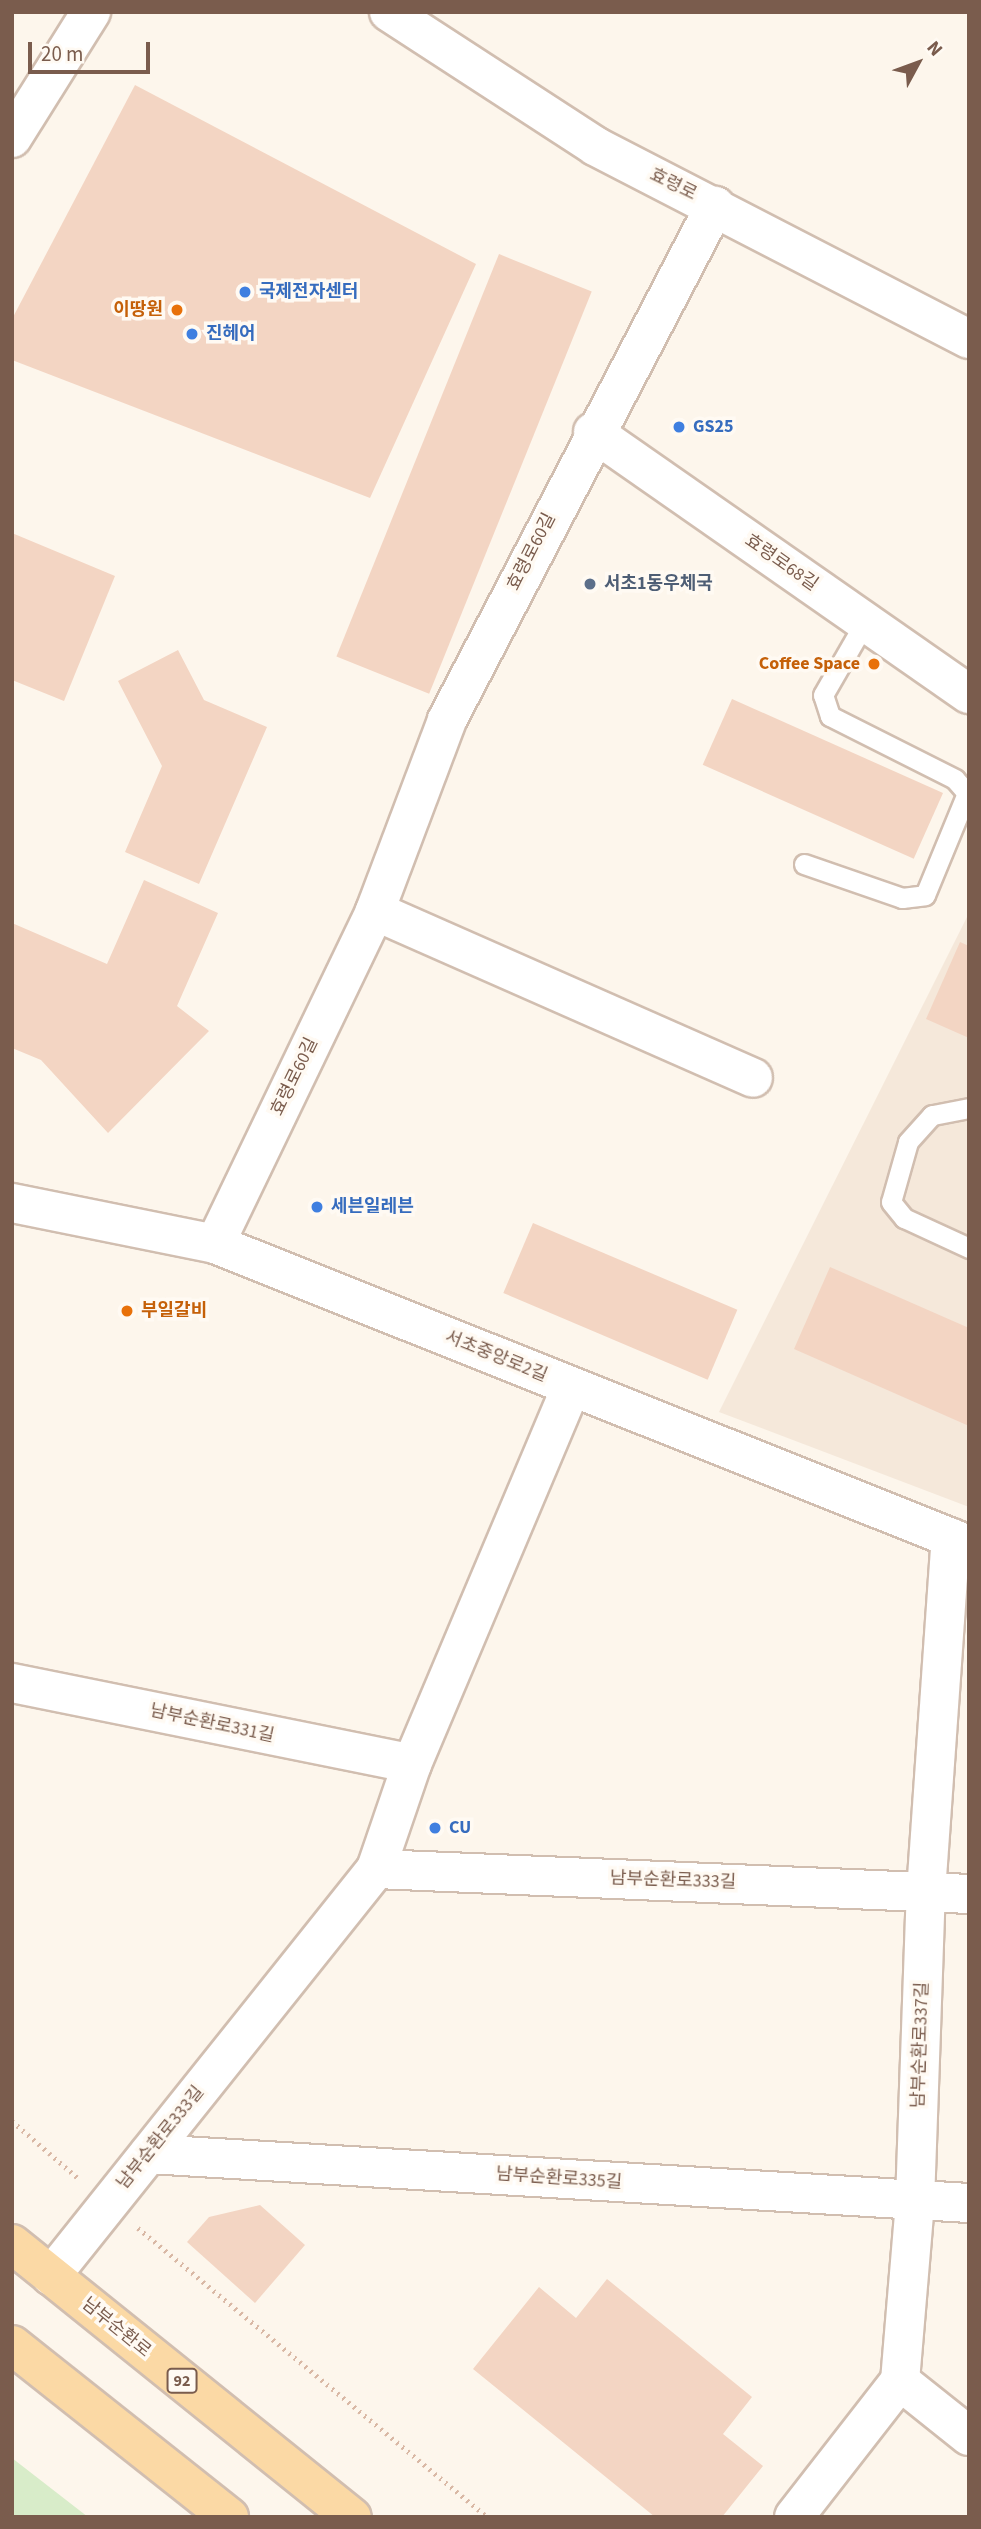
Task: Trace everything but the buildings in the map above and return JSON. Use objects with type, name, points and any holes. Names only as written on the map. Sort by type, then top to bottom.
[{"type":"main road","name":"남부순환로","points":[[12,2244],[352,2517]]},
{"type":"main road","points":[[12,2345],[229,2517]]},
{"type":"street","points":[[12,138],[91,12]]},
{"type":"street","name":"효령로","points":[[389,12],[595,146],[969,339]]},
{"type":"street","name":"효령로60길","points":[[215,1244],[375,911],[447,720],[593,432],[715,206]]},
{"type":"street","name":"효령로68길","points":[[593,432],[969,694]]},
{"type":"street","points":[[375,911],[753,1078]]},
{"type":"street","name":"서초중앙로2길","points":[[12,1203],[215,1244],[960,1541]]},
{"type":"street","name":"남부순환로333길","points":[[51,2276],[376,1869],[412,1765],[571,1387]]},
{"type":"street","name":"남부순환로337길","points":[[900,2381],[915,2202],[926,1892],[960,1541]]},
{"type":"street","name":"남부순환로331길","points":[[12,1683],[412,1765]]},
{"type":"street","name":"남부순환로333길","points":[[376,1869],[969,1894]]},
{"type":"street","name":"남부순환로335길","points":[[149,2154],[915,2202],[969,2203]]},
{"type":"street","points":[[794,2517],[900,2381],[969,2436]]},
{"type":"lane","points":[[804,864],[902,898],[925,895],[967,793],[955,779],[830,716],[823,695],[865,622]]},
{"type":"lane","points":[[969,1108],[932,1115],[908,1142],[891,1202],[904,1218],[969,1248]]},
{"type":"path","points":[[12,2121],[487,2517]]},
{"type":"shaded area","points":[[969,913],[969,1507],[719,1412]]},
{"type":"green space","points":[[12,2458],[88,2517],[12,2517]]},
{"type":"place","name":"국제전자센터","points":[[245,292]]},
{"type":"place","name":"이땅원","points":[[177,310]]},
{"type":"place","name":"진헤어","points":[[192,334]]},
{"type":"place","name":"GS25","points":[[679,427]]},
{"type":"place","name":"서초1동우체국","points":[[590,584]]},
{"type":"place","name":"Coffee Space","points":[[874,664]]},
{"type":"place","name":"세븐일레븐","points":[[317,1207]]},
{"type":"place","name":"부일갈비","points":[[127,1311]]},
{"type":"place","name":"CU","points":[[435,1828]]}]
